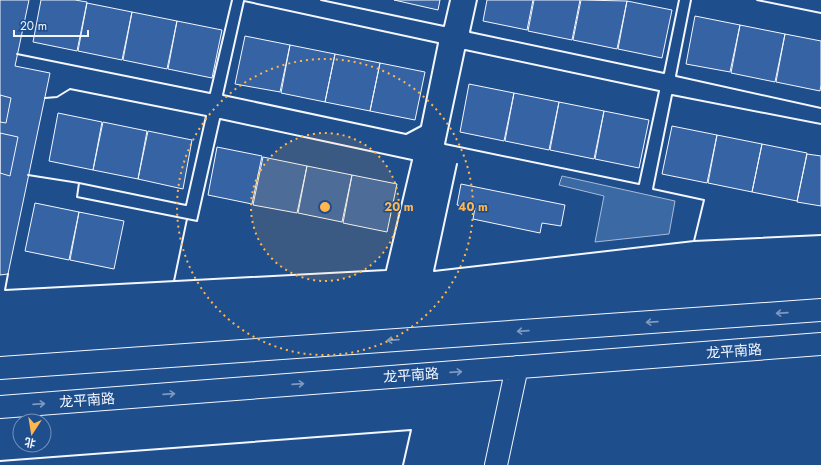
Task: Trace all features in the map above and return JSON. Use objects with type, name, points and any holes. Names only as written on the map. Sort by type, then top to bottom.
[{"type":"street","points":[[0,368],[821,310]]},
{"type":"street","name":"龙平南路","points":[[0,407],[821,344]]},
{"type":"street","points":[[496,465],[517,367]]},
{"type":"water","points":[[562,176],[675,201],[669,234],[595,242],[604,196],[559,185]]},
{"type":"building","points":[[0,0],[29,0],[15,66],[50,73],[8,274],[0,275]]},
{"type":"building","points":[[41,0],[75,0],[87,2],[77,51],[33,42]]},
{"type":"building","points":[[394,0],[440,0],[438,10]]},
{"type":"building","points":[[487,0],[533,0],[527,30],[483,21]]},
{"type":"building","points":[[534,0],[580,0],[572,40],[528,31]]},
{"type":"building","points":[[581,0],[627,1],[617,49],[573,40]]},
{"type":"building","points":[[627,1],[672,10],[662,58],[618,49]]},
{"type":"building","points":[[87,3],[132,12],[122,60],[78,51]]},
{"type":"building","points":[[132,12],[177,21],[167,69],[123,60]]},
{"type":"building","points":[[695,16],[740,25],[730,72],[686,64]]},
{"type":"building","points":[[177,21],[222,30],[212,78],[168,69]]},
{"type":"building","points":[[740,25],[785,34],[775,82],[731,73]]},
{"type":"building","points":[[785,34],[821,41],[820,91],[776,82]]},
{"type":"building","points":[[245,36],[290,45],[280,92],[235,84]]},
{"type":"building","points":[[290,45],[335,54],[325,102],[281,93]]},
{"type":"building","points":[[335,54],[380,63],[370,111],[325,102]]},
{"type":"building","points":[[380,63],[425,72],[415,120],[370,111]]},
{"type":"building","points":[[469,84],[514,93],[504,141],[460,132]]},
{"type":"building","points":[[514,93],[559,102],[549,150],[505,141]]},
{"type":"building","points":[[0,95],[11,98],[6,123],[0,122]]},
{"type":"building","points":[[559,102],[604,111],[594,159],[550,150]]},
{"type":"building","points":[[604,111],[649,120],[639,168],[595,159]]},
{"type":"building","points":[[58,113],[102,122],[93,170],[49,161]]},
{"type":"building","points":[[103,122],[147,131],[138,179],[93,170]]},
{"type":"building","points":[[672,126],[717,135],[707,183],[662,174]]},
{"type":"building","points":[[148,131],[192,140],[183,189],[138,179]]},
{"type":"building","points":[[0,133],[18,137],[10,176],[0,173]]},
{"type":"building","points":[[717,135],[762,144],[752,192],[708,183]]},
{"type":"building","points":[[762,144],[807,153],[797,201],[752,192]]},
{"type":"building","points":[[217,147],[262,156],[252,204],[208,195]]},
{"type":"building","points":[[807,154],[821,156],[821,206],[797,202]]},
{"type":"building","points":[[263,157],[307,166],[297,213],[253,205]]},
{"type":"building","points":[[307,166],[352,175],[342,222],[298,213]]},
{"type":"building","points":[[352,175],[397,184],[387,232],[343,223]]},
{"type":"building","points":[[461,184],[565,205],[561,226],[542,223],[540,233],[473,219],[475,208],[457,205]]},
{"type":"building","points":[[35,203],[79,212],[69,260],[25,251]]},
{"type":"building","points":[[79,212],[124,221],[114,269],[70,260]]},
{"type":"wall","points":[[17,54],[210,93],[232,0]]},
{"type":"wall","points":[[321,0],[444,26],[450,0]]},
{"type":"wall","points":[[477,0],[470,32],[664,73],[679,0]]},
{"type":"wall","points":[[691,0],[676,76],[821,108]]},
{"type":"wall","points":[[757,0],[821,13]]},
{"type":"wall","points":[[244,1],[438,43],[421,126],[406,134],[223,95],[244,1]]},
{"type":"wall","points":[[465,50],[659,91],[639,184],[445,144],[465,50]]},
{"type":"wall","points":[[45,98],[57,97],[70,89],[206,116],[186,205],[79,183],[77,197],[187,219]]},
{"type":"wall","points":[[821,124],[672,95],[653,189],[704,200],[694,241],[821,235]]},
{"type":"wall","points":[[8,274],[5,290],[386,270],[412,160],[220,119],[197,221],[187,219],[174,281]]},
{"type":"wall","points":[[457,164],[434,271],[694,241]]},
{"type":"wall","points":[[28,175],[79,183]]},
{"type":"wall","points":[[0,461],[411,430],[403,465]]}]
